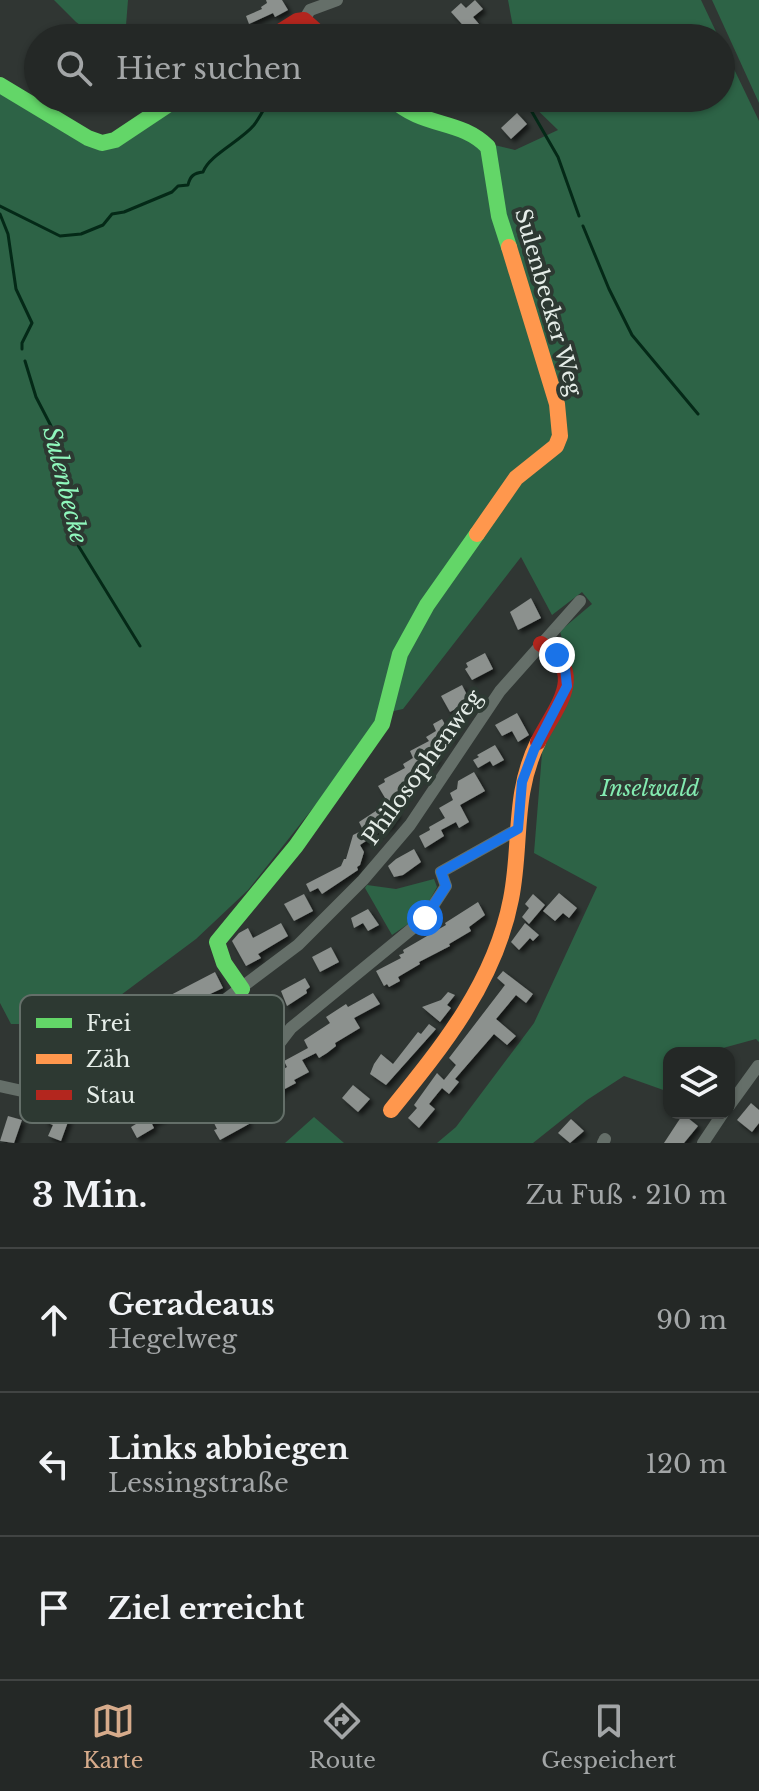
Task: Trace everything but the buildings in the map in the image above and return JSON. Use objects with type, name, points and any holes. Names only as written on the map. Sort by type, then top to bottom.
[{"type":"street","points":[[304,20],[310,10],[337,0]]},
{"type":"street","points":[[292,24],[304,20]]},
{"type":"street","points":[[304,20],[308,24]]},
{"type":"street","points":[[0,85],[24,99]]},
{"type":"street","points":[[45,112],[102,143],[115,140],[157,112]]},
{"type":"street","name":"Sulenbecker Weg","points":[[242,989],[224,963],[217,942],[296,846],[382,724],[400,654],[427,605],[516,478],[556,446],[560,436],[557,404],[499,216],[488,147],[482,139],[456,126],[417,117],[410,112]]},
{"type":"street","name":"Philosophenweg","points":[[234,995],[298,945],[363,880],[410,825],[500,691],[580,601]]},
{"type":"street","points":[[391,1110],[458,1027],[488,969],[506,922],[512,896],[522,782],[534,750],[567,686],[565,668],[557,655],[541,644]]},
{"type":"street","points":[[284,1037],[291,1028],[425,918],[446,886],[441,872],[518,829]]},
{"type":"street","points":[[735,1098],[758,1066]]},
{"type":"street","name":"Philosophenweg","points":[[0,1086],[20,1090]]},
{"type":"street","points":[[703,1143],[719,1119]]},
{"type":"green space","points":[[54,0],[128,0],[126,24],[76,22]]},
{"type":"green space","points":[[508,0],[701,0],[712,24],[512,24]]},
{"type":"green space","points":[[712,0],[759,0],[759,103],[735,50],[735,24],[723,24]]},
{"type":"green space","name":"Inselwald","points":[[735,71],[759,121],[759,1042],[756,1039],[727,1047],[663,1047],[663,1090],[624,1076],[587,1100],[533,1143],[437,1143],[456,1127],[534,1023],[597,887],[534,853],[543,741],[572,680],[560,631],[592,604],[582,592],[552,615],[521,557],[403,709],[389,712],[248,890],[196,939],[121,995],[20,995],[20,1024],[11,1024],[0,1003],[0,90],[24,104],[24,112],[38,112],[94,145],[159,112],[413,112],[469,139],[515,150],[558,130],[539,112],[735,112]]},
{"type":"green space","points":[[434,879],[437,887],[421,915],[392,935],[365,888],[367,885],[396,889]]},
{"type":"green space","points":[[314,1117],[344,1143],[285,1143]]},
{"type":"waterway","name":"Sulenbecke","points":[[0,206],[60,236],[81,234],[103,225],[112,214],[172,192],[178,186],[188,185],[193,176],[203,172],[212,160],[254,125],[262,112]]},
{"type":"waterway","name":"Sulenbecke","points":[[532,112],[558,157],[579,216]]},
{"type":"waterway","name":"Sulenbecke","points":[[0,214],[8,234],[16,289],[32,323],[22,349]]},
{"type":"waterway","name":"Sulenbecke","points":[[583,226],[632,335],[698,414]]},
{"type":"waterway","name":"Sulenbecke","points":[[25,361],[36,397],[51,426],[57,471],[76,542],[140,646]]},
{"type":"traffic: fast","points":[[0,85],[24,99]]},
{"type":"traffic: fast","points":[[45,112],[102,143],[115,140],[157,112]]},
{"type":"traffic: fast","points":[[410,112],[465,131],[488,147],[499,216],[509,247]]},
{"type":"traffic: fast","points":[[242,989],[224,963],[217,942],[296,846],[382,724],[400,654],[427,605],[477,534]]},
{"type":"traffic: slow","points":[[477,534],[516,478],[556,446],[560,436],[557,404],[509,247]]},
{"type":"traffic: slow","points":[[391,1110],[448,1037],[493,958],[511,899],[524,781],[538,742]]},
{"type":"traffic: jam","points":[[292,24],[304,20],[308,24]]},
{"type":"traffic: jam","points":[[538,742],[560,703],[566,678],[563,666],[555,655],[541,644]]},
{"type":"route","points":[[425,918],[446,886],[441,872],[518,829],[522,782],[534,750],[567,686],[565,668],[557,655]]}]
